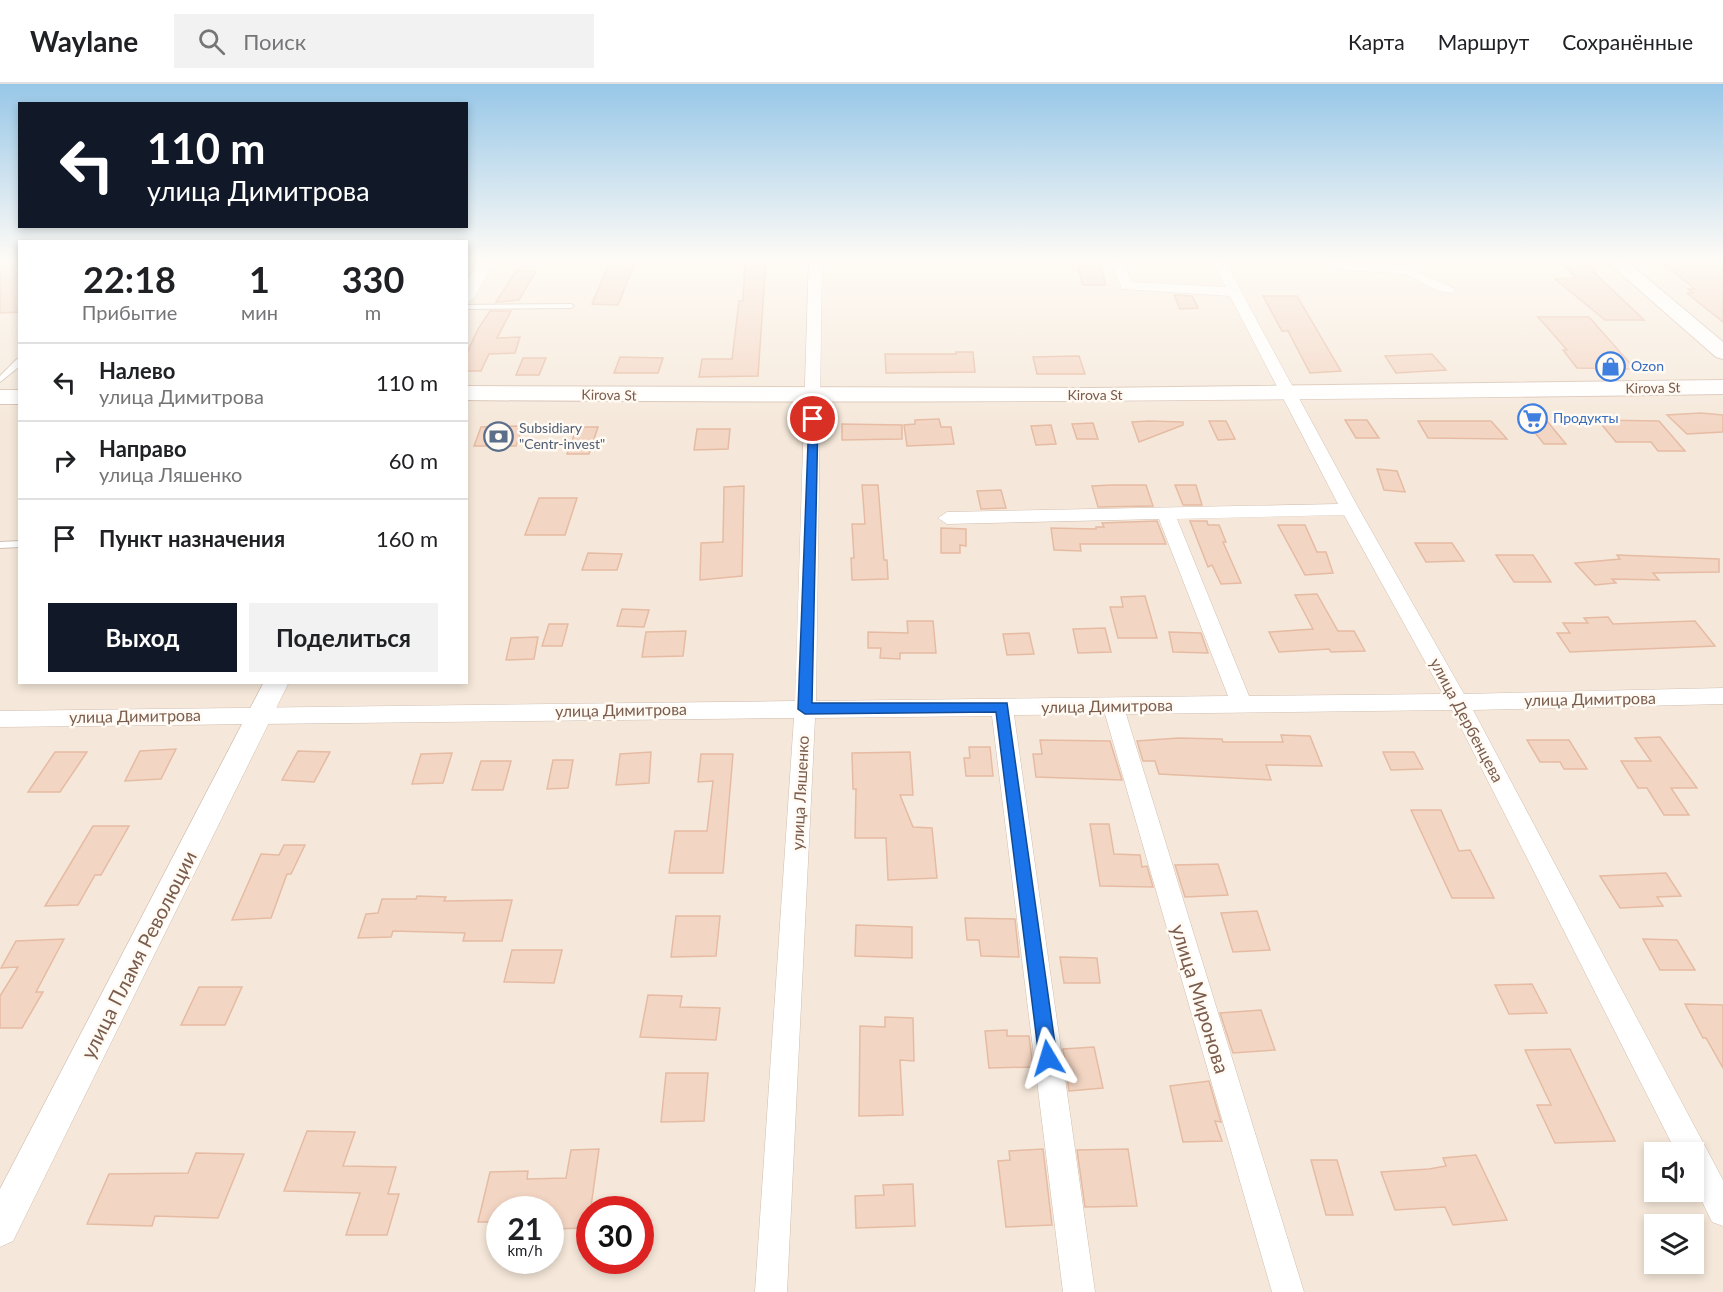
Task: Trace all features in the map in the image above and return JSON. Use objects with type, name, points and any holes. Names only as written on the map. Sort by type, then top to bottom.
[{"type":"main road","points":[[1678,314],[1723,353]]},
{"type":"main road","name":"Kirova St","points":[[468,393],[813,397],[1291,394],[1723,387]]},
{"type":"main road","points":[[0,397],[18,397]]},
{"type":"street","name":"улица Ляшенко","points":[[771,1292],[805,709],[814,314]]},
{"type":"street","name":"улица Дербенцева","points":[[1248,314],[1350,509],[1458,702],[1687,1142]]},
{"type":"street","points":[[947,518],[1350,509]]},
{"type":"street","points":[[1166,513],[1242,704]]},
{"type":"street","name":"улица Пламя Революции","points":[[0,1228],[276,684]]},
{"type":"street","name":"улица Димитрова","points":[[0,719],[262,714],[1458,702],[1723,696]]},
{"type":"street","name":"улица Миронова","points":[[1113,706],[1288,1292]]},
{"type":"street","points":[[1002,707],[1079,1292]]},
{"type":"street","name":"улица Дербенцева","points":[[1704,1174],[1723,1211]]},
{"type":"lane","points":[[0,380],[18,363]]},
{"type":"lane","points":[[0,545],[18,544]]},
{"type":"shaded area","points":[[0,314],[18,314],[18,684],[468,684],[468,314],[1723,314],[1723,1292],[0,1292]]},
{"type":"building","points":[[488,314],[509,314],[497,338],[520,337],[515,353],[489,354],[481,371],[468,371],[468,351]]},
{"type":"building","points":[[737,314],[762,314],[758,376],[699,377],[702,359],[732,359]]},
{"type":"building","points":[[1273,314],[1308,314],[1341,371],[1310,373],[1288,331],[1282,331]]},
{"type":"building","points":[[1598,314],[1638,314],[1644,320],[1605,320]]},
{"type":"building","points":[[1714,314],[1723,314],[1723,322]]},
{"type":"building","points":[[1538,317],[1589,317],[1635,369],[1577,368],[1563,350],[1567,350]]},
{"type":"building","points":[[956,352],[973,352],[975,372],[886,373],[885,354],[956,354]]},
{"type":"building","points":[[1432,354],[1446,370],[1396,373],[1385,356]]},
{"type":"building","points":[[1079,356],[1085,374],[1037,374],[1033,357]]},
{"type":"building","points":[[620,357],[663,358],[658,373],[614,373]]},
{"type":"building","points":[[523,358],[546,358],[539,375],[516,375]]},
{"type":"building","points":[[1701,413],[1723,415],[1723,432],[1687,434],[1667,415]]},
{"type":"building","points":[[1521,415],[1542,415],[1566,444],[1544,444]]},
{"type":"building","points":[[939,419],[941,427],[951,427],[954,444],[907,446],[904,425],[915,424],[915,420]]},
{"type":"building","points":[[1345,420],[1367,420],[1379,438],[1356,438]]},
{"type":"building","points":[[1598,420],[1659,421],[1685,451],[1658,451],[1651,442],[1616,442]]},
{"type":"building","points":[[1209,421],[1226,421],[1235,439],[1218,440]]},
{"type":"building","points":[[1418,421],[1491,421],[1507,439],[1428,438]]},
{"type":"building","points":[[1132,422],[1183,422],[1183,425],[1139,442]]},
{"type":"building","points":[[1093,423],[1098,439],[1077,439],[1072,424]]},
{"type":"building","points":[[842,424],[902,425],[902,439],[842,440]]},
{"type":"building","points":[[1051,425],[1056,444],[1036,445],[1031,426]]},
{"type":"building","name":"Subsidiary \"Centr-invest\"","points":[[523,426],[516,446],[474,446],[481,427]]},
{"type":"building","points":[[577,427],[598,427],[589,454],[567,454]]},
{"type":"building","points":[[697,429],[730,429],[728,449],[694,450]]},
{"type":"building","points":[[1377,469],[1397,471],[1405,492],[1384,490]]},
{"type":"building","points":[[862,485],[878,485],[884,560],[887,560],[888,579],[852,580],[851,558],[854,558],[852,524],[865,524]]},
{"type":"building","points":[[1146,485],[1153,506],[1098,507],[1092,486]]},
{"type":"building","points":[[1175,485],[1196,485],[1202,505],[1183,505]]},
{"type":"building","points":[[744,486],[742,576],[700,580],[701,543],[723,542],[724,487]]},
{"type":"building","points":[[1001,490],[1006,508],[981,509],[977,491]]},
{"type":"building","points":[[539,498],[577,498],[565,535],[525,535]]},
{"type":"building","points":[[1157,521],[1166,544],[1080,544],[1081,551],[1054,550],[1051,528],[1096,529],[1096,527],[1104,527],[1102,523]]},
{"type":"building","points":[[1190,521],[1207,521],[1208,525],[1219,525],[1226,542],[1223,542],[1241,583],[1221,584],[1212,565],[1208,567]]},
{"type":"building","points":[[1278,525],[1305,525],[1317,552],[1326,552],[1333,573],[1305,575]]},
{"type":"building","points":[[941,528],[966,529],[966,546],[960,545],[960,553],[941,553]]},
{"type":"building","points":[[1415,543],[1452,543],[1464,561],[1426,562]]},
{"type":"building","points":[[588,553],[622,554],[617,570],[582,570]]},
{"type":"building","points":[[1496,555],[1533,555],[1551,582],[1514,582]]},
{"type":"building","points":[[1617,555],[1719,559],[1719,572],[1653,573],[1659,580],[1612,579],[1616,583],[1595,585],[1575,563],[1620,559]]},
{"type":"building","points":[[1317,594],[1338,631],[1354,631],[1365,651],[1331,652],[1329,649],[1279,652],[1269,632],[1313,629],[1295,595]]},
{"type":"building","points":[[1145,596],[1157,638],[1118,638],[1110,607],[1123,607],[1121,597]]},
{"type":"building","points":[[622,609],[649,610],[644,627],[617,626]]},
{"type":"building","points":[[1608,617],[1613,624],[1695,621],[1715,646],[1570,652],[1557,633],[1570,633],[1563,623],[1588,623],[1584,618]]},
{"type":"building","points":[[907,621],[933,621],[936,653],[900,653],[900,659],[880,658],[881,648],[868,648],[868,632],[908,633]]},
{"type":"building","points":[[549,624],[568,624],[562,646],[542,646]]},
{"type":"building","points":[[1105,628],[1111,652],[1078,653],[1073,629]]},
{"type":"building","points":[[686,631],[683,656],[642,657],[646,632]]},
{"type":"building","points":[[1169,632],[1201,633],[1208,653],[1173,652]]},
{"type":"building","points":[[1029,633],[1034,654],[1007,655],[1003,634]]},
{"type":"building","points":[[538,637],[534,659],[506,660],[511,638]]},
{"type":"building","points":[[1281,735],[1310,736],[1322,766],[1266,765],[1271,780],[1159,774],[1155,761],[1143,761],[1137,741],[1178,738],[1222,739],[1223,742],[1283,742]]},
{"type":"building","points":[[1660,737],[1697,788],[1671,788],[1689,815],[1664,815],[1647,788],[1638,788],[1621,761],[1651,761],[1635,738]]},
{"type":"building","points":[[1040,740],[1110,741],[1122,780],[1036,777],[1033,754],[1042,754]]},
{"type":"building","points":[[1527,740],[1569,740],[1587,769],[1564,769],[1560,762],[1540,762]]},
{"type":"building","points":[[969,747],[990,747],[993,776],[966,776],[964,758],[970,758]]},
{"type":"building","points":[[176,749],[161,779],[125,781],[140,751]]},
{"type":"building","points":[[298,751],[330,752],[314,782],[282,780]]},
{"type":"building","points":[[55,752],[87,752],[60,792],[28,792]]},
{"type":"building","points":[[651,752],[649,783],[616,785],[620,754]]},
{"type":"building","points":[[910,752],[913,795],[900,795],[913,827],[932,828],[937,878],[888,880],[886,838],[855,838],[856,789],[853,789],[852,753]]},
{"type":"building","points":[[1383,752],[1414,752],[1423,769],[1391,770]]},
{"type":"building","points":[[452,753],[443,783],[412,784],[421,754]]},
{"type":"building","points":[[701,754],[733,754],[723,873],[669,873],[675,831],[707,831],[713,781],[698,782]]},
{"type":"building","points":[[553,760],[573,760],[568,788],[547,789]]},
{"type":"building","points":[[481,761],[511,761],[503,790],[472,790]]},
{"type":"building","points":[[1411,810],[1441,810],[1459,851],[1470,850],[1494,898],[1452,898]]},
{"type":"building","points":[[1090,824],[1109,824],[1114,854],[1140,855],[1142,867],[1147,866],[1153,887],[1100,886]]},
{"type":"building","points":[[93,826],[129,826],[101,875],[95,875],[78,905],[45,906]]},
{"type":"building","points":[[284,845],[305,845],[291,874],[287,874],[271,918],[232,920],[261,854],[279,855]]},
{"type":"building","points":[[1218,864],[1228,895],[1185,897],[1175,865]]},
{"type":"building","points":[[1666,873],[1681,896],[1657,897],[1663,906],[1620,908],[1600,876]]},
{"type":"building","points":[[417,896],[446,897],[444,901],[512,900],[502,941],[463,941],[465,933],[393,931],[391,937],[358,938],[366,914],[378,913],[382,899],[416,899]]},
{"type":"building","points":[[1257,911],[1270,950],[1233,952],[1221,913]]},
{"type":"building","points":[[676,916],[720,916],[716,956],[671,957]]},
{"type":"building","points":[[965,918],[1015,919],[1019,957],[981,956],[979,940],[967,940]]},
{"type":"building","points":[[856,925],[912,927],[912,958],[855,956]]},
{"type":"building","points":[[64,939],[36,992],[43,992],[22,1028],[0,1028],[0,996],[18,967],[1,968],[16,941]]},
{"type":"building","points":[[1643,939],[1677,940],[1695,970],[1660,970]]},
{"type":"building","points":[[512,950],[562,950],[554,983],[504,982]]},
{"type":"building","points":[[1060,957],[1097,958],[1100,983],[1064,983]]},
{"type":"building","points":[[1532,984],[1547,1013],[1509,1014],[1495,985]]},
{"type":"building","points":[[199,987],[242,987],[225,1025],[181,1025]]},
{"type":"building","points":[[648,995],[682,996],[680,1007],[720,1008],[716,1040],[640,1037]]},
{"type":"building","points":[[1685,1004],[1723,1005],[1723,1068],[1706,1038],[1703,1038]]},
{"type":"building","points":[[1261,1010],[1275,1050],[1233,1053],[1220,1013]]},
{"type":"building","points":[[885,1017],[913,1018],[914,1061],[900,1060],[903,1115],[859,1116],[860,1026],[885,1027]]},
{"type":"building","points":[[1007,1030],[1007,1036],[1029,1036],[1033,1067],[989,1068],[985,1031]]},
{"type":"building","points":[[1094,1047],[1103,1088],[1069,1091],[1063,1049]]},
{"type":"building","points":[[1570,1049],[1615,1141],[1555,1143],[1537,1105],[1551,1105],[1525,1050]]},
{"type":"building","points":[[666,1073],[708,1073],[704,1121],[661,1122]]},
{"type":"building","points":[[1209,1081],[1221,1122],[1215,1121],[1222,1141],[1183,1142],[1170,1086]]},
{"type":"building","points":[[307,1131],[355,1132],[343,1166],[396,1167],[388,1194],[399,1194],[387,1235],[346,1235],[360,1193],[284,1191]]},
{"type":"building","points":[[599,1149],[592,1196],[576,1196],[576,1228],[564,1229],[564,1196],[486,1196],[486,1222],[478,1222],[490,1172],[528,1171],[527,1179],[566,1178],[571,1150]]},
{"type":"building","points":[[1043,1149],[1052,1225],[1006,1227],[998,1161],[1010,1160],[1009,1151]]},
{"type":"building","points":[[1128,1149],[1137,1206],[1085,1207],[1077,1150]]},
{"type":"building","points":[[196,1153],[244,1154],[218,1218],[155,1216],[152,1226],[87,1224],[109,1174],[188,1173]]},
{"type":"building","points":[[1476,1155],[1507,1220],[1453,1225],[1445,1207],[1395,1210],[1381,1172],[1446,1166],[1443,1158]]},
{"type":"building","points":[[1311,1160],[1337,1160],[1353,1215],[1326,1215]]},
{"type":"building","points":[[913,1184],[915,1226],[856,1228],[855,1196],[884,1195],[883,1185]]},
{"type":"place","name":"Ozon","points":[[1610,366]]},
{"type":"place","name":"Продукты","points":[[1532,418]]},
{"type":"place","name":"Subsidiary \"Centr-invest\"","points":[[498,436]]},
{"type":"route","points":[[813,419],[805,709],[1002,707],[1048,1058]]}]
